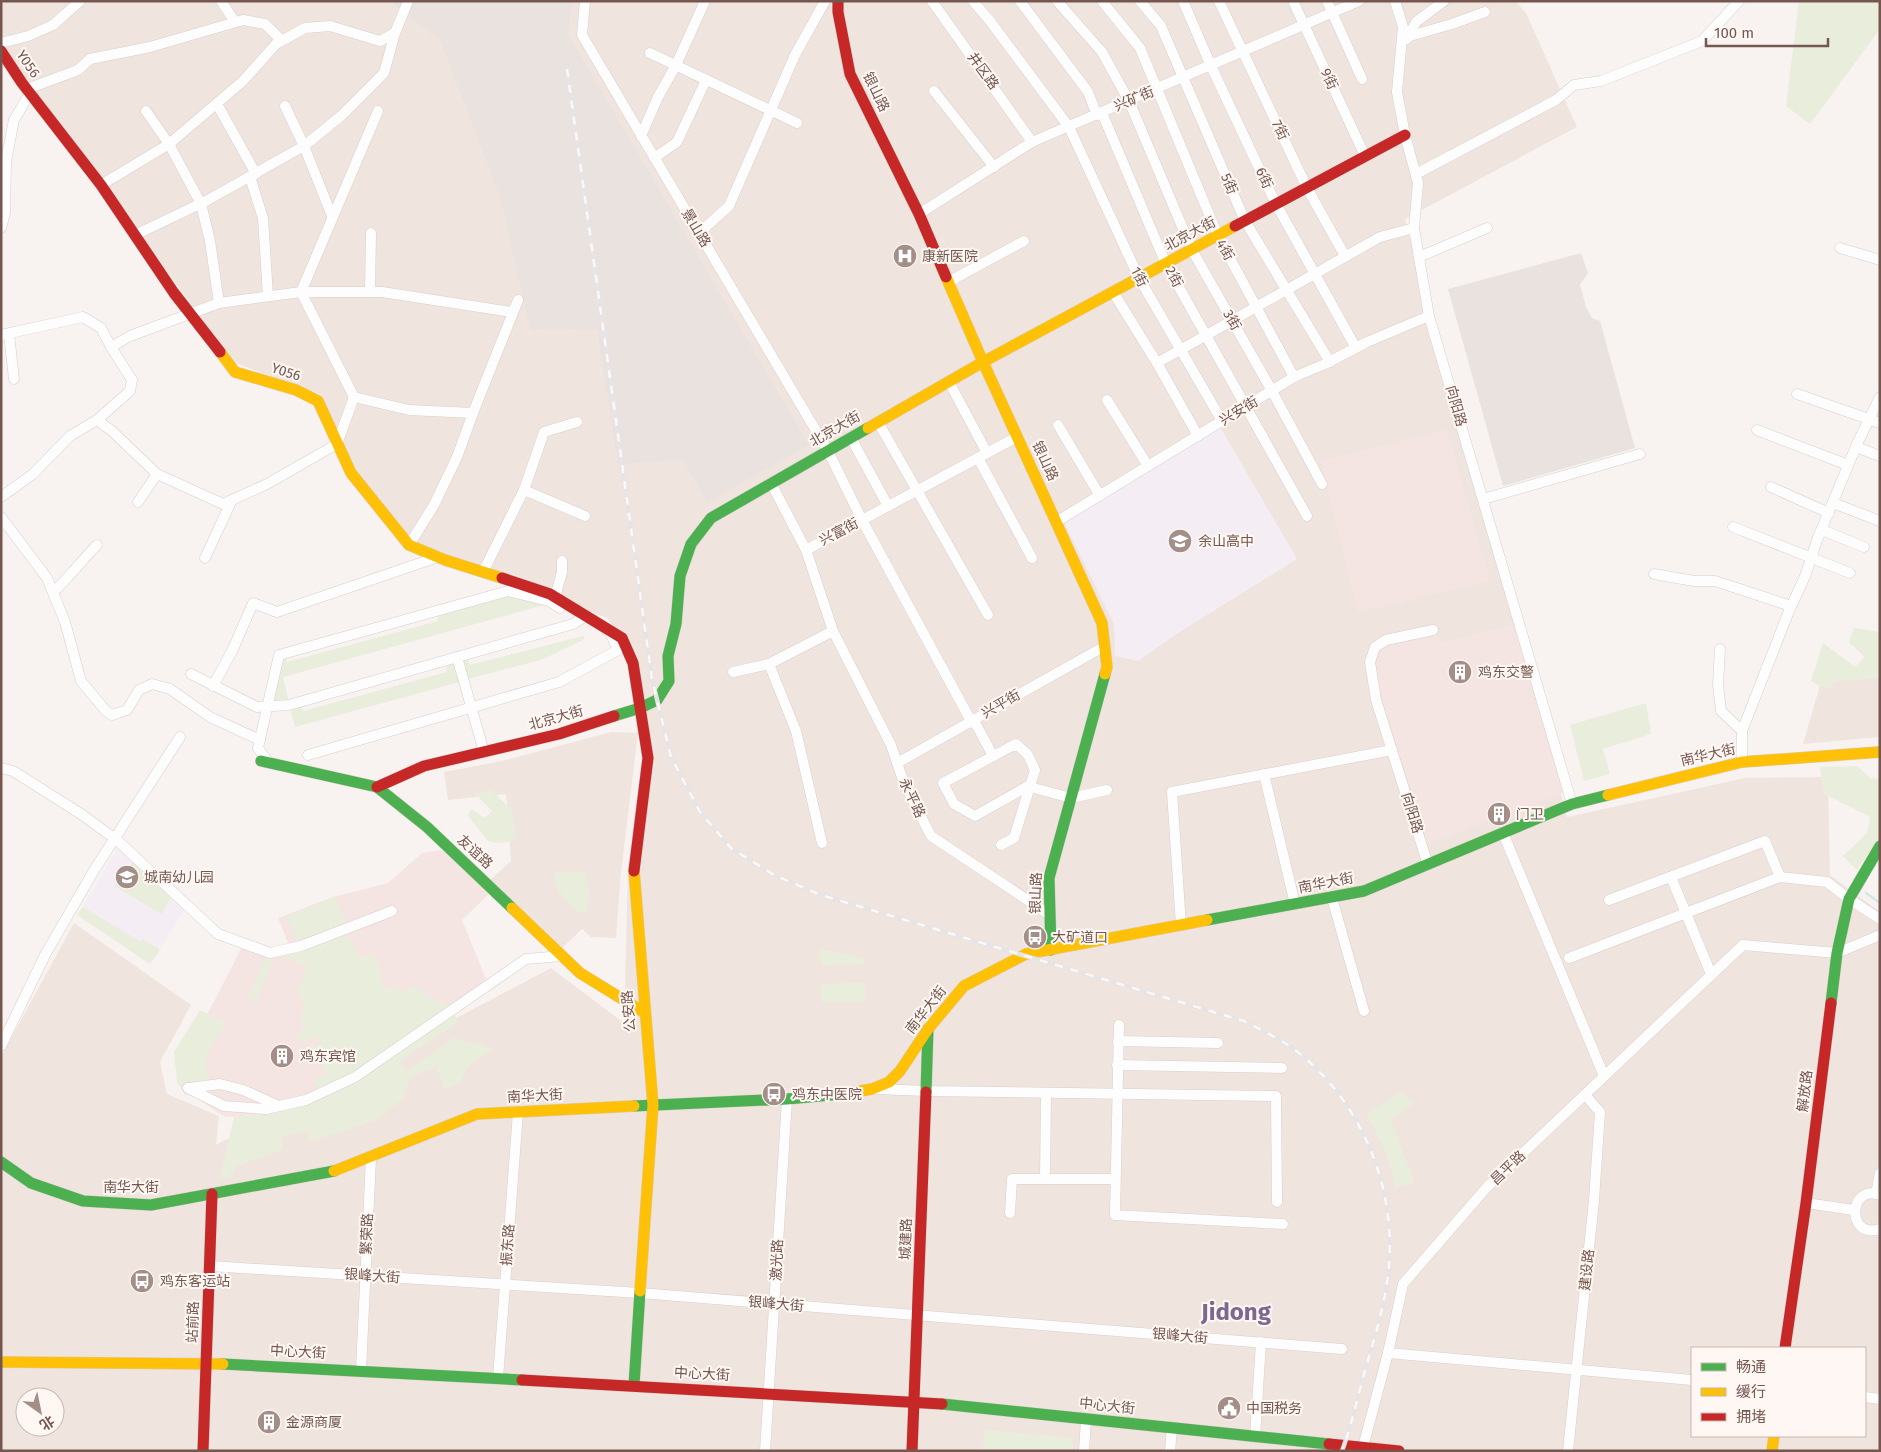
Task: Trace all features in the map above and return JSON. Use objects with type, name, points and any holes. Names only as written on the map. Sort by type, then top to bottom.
[{"type":"main road","name":"银山路","points":[[838,1],[838,12],[850,74],[919,214],[983,362],[1102,623],[1107,667],[1049,878],[1051,950]]},
{"type":"main road","name":"Y056","points":[[1,51],[28,91],[100,185],[189,312],[235,372],[296,390],[318,401],[351,473],[409,545],[438,557],[555,597],[583,618],[622,638]]},
{"type":"main road","name":"北京大街","points":[[377,787],[424,766],[560,734],[640,708],[657,700],[669,681],[668,656],[676,624],[680,576],[691,544],[711,518],[983,362],[1405,135]]},
{"type":"main road","name":"公安路","points":[[622,638],[633,663],[648,758],[634,870],[653,1105],[634,1385]]},
{"type":"main road","name":"南华大街","points":[[1,1162],[31,1183],[83,1201],[151,1205],[340,1170],[477,1114],[787,1099],[853,1093],[872,1089],[889,1082],[900,1071],[928,1029],[964,986],[1026,954],[1364,892],[1572,804],[1742,762],[1880,752]]},
{"type":"main road","name":"友谊路","points":[[265,762],[377,787],[427,827],[580,973],[645,1013]]},
{"type":"main road","name":"解放路","points":[[1785,1347],[1806,1203],[1837,953],[1849,899],[1880,846]]},
{"type":"main road","name":"城建路","points":[[912,1451],[928,1029]]},
{"type":"main road","name":"站前路","points":[[203,1451],[212,1194]]},
{"type":"main road","name":"中心大街","points":[[1,1362],[206,1363],[915,1401],[1400,1451]]},
{"type":"main road","points":[[1772,1451],[1774,1437]]},
{"type":"street","points":[[1,43],[28,36],[53,25],[80,1]]},
{"type":"street","points":[[222,1],[235,22]]},
{"type":"street","points":[[135,235],[201,204],[304,146],[341,116],[384,74],[395,33],[408,1]]},
{"type":"street","name":"景山路","points":[[585,1],[582,36],[828,451],[862,520],[993,756]]},
{"type":"street","points":[[641,136],[658,97],[676,66],[705,1]]},
{"type":"street","points":[[699,233],[729,206],[795,55],[825,1]]},
{"type":"street","name":"井区路","points":[[932,1],[1032,142]]},
{"type":"street","name":"1街","points":[[973,1],[1069,126],[1139,278],[1222,421]]},
{"type":"street","name":"2街","points":[[1020,1],[1088,92],[1166,264],[1307,516]]},
{"type":"street","name":"3街","points":[[1057,1],[1102,52],[1129,101],[1192,250],[1272,390],[1322,484]]},
{"type":"street","name":"4街","points":[[1102,1],[1140,48],[1218,236],[1294,377]]},
{"type":"street","name":"5街","points":[[1140,1],[1160,26],[1245,221],[1330,362]]},
{"type":"street","name":"6街","points":[[1184,1],[1211,66],[1276,204],[1356,348]]},
{"type":"street","name":"7街","points":[[1219,1],[1307,188],[1345,256]]},
{"type":"street","name":"9街","points":[[1293,1],[1366,156]]},
{"type":"street","points":[[1327,1],[1362,79]]},
{"type":"street","name":"兴矿街","points":[[919,214],[1032,142],[1359,1]]},
{"type":"street","name":"向阳路","points":[[1395,1],[1403,27],[1397,92],[1405,135],[1418,184],[1414,228],[1430,316],[1572,804]]},
{"type":"street","points":[[1402,46],[1410,36],[1416,22],[1444,1]]},
{"type":"street","points":[[1416,174],[1556,100],[1574,85],[1601,81],[1702,41],[1739,1]]},
{"type":"street","points":[[1410,36],[1452,24],[1484,12]]},
{"type":"street","points":[[1,228],[5,213],[6,136],[28,91],[78,70],[90,59],[150,47],[243,20],[264,24],[282,41]]},
{"type":"street","points":[[100,185],[169,144],[243,81],[276,44],[304,28],[330,26],[380,41],[395,33]]},
{"type":"street","points":[[650,53],[797,123]]},
{"type":"street","points":[[654,158],[677,142],[706,80]]},
{"type":"street","points":[[934,91],[994,166]]},
{"type":"street","points":[[217,104],[253,175],[263,218],[268,296]]},
{"type":"street","points":[[284,106],[304,146],[332,216]]},
{"type":"street","points":[[146,111],[169,144],[201,204],[210,241],[218,303]]},
{"type":"street","points":[[97,420],[112,431],[157,474],[223,504],[267,484],[337,444],[354,397],[301,292],[378,111]]},
{"type":"street","points":[[1157,363],[1380,237],[1414,228]]},
{"type":"street","points":[[1419,257],[1487,228]]},
{"type":"street","points":[[370,292],[371,233]]},
{"type":"street","points":[[948,282],[1024,241]]},
{"type":"street","points":[[1840,248],[1880,260]]},
{"type":"street","points":[[111,347],[130,336],[189,312],[218,303],[301,292],[382,292],[512,312]]},
{"type":"street","points":[[1113,292],[1157,363],[1198,436]]},
{"type":"street","points":[[409,545],[434,505],[454,465],[518,300]]},
{"type":"street","name":"兴安街","points":[[1056,522],[1294,377],[1430,316]]},
{"type":"street","points":[[1,497],[33,474],[70,436],[97,420],[130,391],[132,380],[101,328],[83,317],[5,334],[14,379]]},
{"type":"street","points":[[949,382],[1032,558]]},
{"type":"street","points":[[1797,394],[1880,423]]},
{"type":"street","points":[[354,397],[409,410],[473,413]]},
{"type":"street","points":[[1742,762],[1742,731],[1848,466],[1880,397]]},
{"type":"street","points":[[1107,400],[1148,466]]},
{"type":"street","points":[[483,572],[524,490],[544,432],[577,422]]},
{"type":"street","points":[[878,422],[988,615]]},
{"type":"street","points":[[1058,425],[1100,496]]},
{"type":"street","points":[[1757,430],[1848,466]]},
{"type":"street","name":"兴富街","points":[[833,631],[806,550],[1017,437]]},
{"type":"street","points":[[851,438],[888,506]]},
{"type":"street","points":[[1856,447],[1880,456]]},
{"type":"street","points":[[1483,499],[1640,454]]},
{"type":"street","points":[[138,502],[157,474]]},
{"type":"street","points":[[771,483],[806,550]]},
{"type":"street","points":[[1771,487],[1831,508],[1880,521]]},
{"type":"street","points":[[524,490],[585,516]]},
{"type":"street","points":[[205,558],[232,500]]},
{"type":"street","points":[[1,517],[47,578],[65,622],[81,682],[106,711],[112,715],[127,710],[139,690],[152,684],[170,689],[210,717],[260,740]]},
{"type":"street","points":[[1732,527],[1850,573]]},
{"type":"street","points":[[1822,530],[1864,546]]},
{"type":"street","points":[[53,592],[69,578],[81,561],[97,545]]},
{"type":"street","points":[[213,686],[233,649],[253,603],[277,612],[438,557]]},
{"type":"street","points":[[555,597],[562,572],[562,561]]},
{"type":"street","points":[[1654,574],[1694,581],[1715,581],[1791,606]]},
{"type":"street","points":[[265,762],[258,748],[279,655],[508,590],[550,601],[583,618]]},
{"type":"street","points":[[191,674],[257,707],[289,705],[573,624],[583,618]]},
{"type":"street","points":[[308,755],[559,682],[618,650],[608,630]]},
{"type":"street","name":"向阳路","points":[[1428,865],[1376,700],[1370,662],[1375,647],[1386,640],[1434,630]]},
{"type":"street","points":[[733,672],[769,664],[833,631]]},
{"type":"street","name":"永平路","points":[[833,631],[892,745],[904,783],[931,836],[1050,915]]},
{"type":"street","name":"兴平街","points":[[897,763],[1105,646]]},
{"type":"street","points":[[1720,649],[1718,685],[1721,711],[1742,731]]},
{"type":"street","points":[[457,657],[484,752]]},
{"type":"street","points":[[769,664],[796,731],[822,843]]},
{"type":"street","points":[[1,1046],[45,955],[93,872],[180,737]]},
{"type":"street","points":[[1001,845],[1014,838],[1030,786],[1035,770],[1028,755],[1016,744],[943,783],[954,804],[975,816],[1028,786],[1030,786],[1071,798],[1106,790]]},
{"type":"street","points":[[1182,925],[1172,792],[1392,750]]},
{"type":"street","points":[[1,768],[13,771],[81,814],[114,839],[218,934],[270,953],[301,946],[392,911]]},
{"type":"street","points":[[1264,774],[1295,904]]},
{"type":"street","points":[[1503,833],[1604,1076]]},
{"type":"street","points":[[1609,900],[1765,841],[1780,877]]},
{"type":"street","points":[[1671,876],[1711,974]]},
{"type":"street","points":[[1569,958],[1780,877],[1827,882],[1880,919]]},
{"type":"street","points":[[1332,898],[1364,1011]]},
{"type":"street","points":[[1837,953],[1880,935]]},
{"type":"street","name":"昌平路","points":[[1363,1447],[1388,1353],[1403,1284],[1487,1188],[1743,945],[1837,953]]},
{"type":"street","points":[[278,1106],[243,1090],[220,1084],[188,1088],[224,1106],[266,1109],[306,1100],[355,1077],[526,959],[562,956]]},
{"type":"street","points":[[1119,1025],[1115,1215],[1283,1224]]},
{"type":"street","points":[[1118,1041],[1218,1043]]},
{"type":"street","points":[[1117,1065],[1282,1068]]},
{"type":"street","points":[[872,1089],[1276,1096],[1277,1202]]},
{"type":"street","points":[[1045,1179],[1046,1093]]},
{"type":"street","name":"建设路","points":[[1568,1451],[1594,1200],[1600,1112],[1584,1095]]},
{"type":"street","name":"激光路","points":[[766,1451],[787,1099]]},
{"type":"street","name":"振东路","points":[[498,1378],[518,1112]]},
{"type":"street","name":"繁荣路","points":[[360,1370],[370,1158]]},
{"type":"street","points":[[1880,1173],[1878,1195],[1864,1196],[1856,1204],[1854,1210],[1857,1222],[1861,1226],[1872,1230],[1880,1229]]},
{"type":"street","points":[[1010,1213],[1012,1179],[1115,1179]]},
{"type":"street","points":[[1806,1203],[1854,1210]]},
{"type":"street","name":"银峰大街","points":[[210,1266],[640,1293],[1342,1349]]},
{"type":"street","points":[[1255,1437],[1260,1342]]},
{"type":"street","points":[[1388,1353],[1691,1380]]},
{"type":"street","points":[[1866,1397],[1880,1399]]},
{"type":"street","points":[[1084,1451],[1086,1419]]},
{"type":"street","points":[[1170,1451],[1172,1428]]},
{"type":"shaded area","points":[[1,1],[1515,1],[1526,13],[1577,127],[1405,219],[1567,817],[1745,778],[1828,777],[1830,875],[1880,912],[1880,1451],[1,1451],[1,1057],[74,923],[191,1005],[160,1062],[167,1094],[219,1116],[216,1145],[551,968],[624,1023],[628,864],[654,765],[634,654],[607,618],[416,545],[354,472],[321,395],[233,362],[1,43]]},
{"type":"shaded area","points":[[390,1],[572,1],[568,34],[809,445],[707,503],[684,460],[618,464],[597,330],[530,329],[500,197],[440,40]]},
{"type":"shaded area","points":[[1581,253],[1588,273],[1580,285],[1586,307],[1592,318],[1600,321],[1635,448],[1503,486],[1448,289]]},
{"type":"shaded area","name":"余山高中","points":[[1220,427],[1297,559],[1178,633],[1138,661],[1115,656],[1114,624],[1064,522]]},
{"type":"shaded area","points":[[1447,430],[1490,581],[1358,612],[1321,461]]},
{"type":"shaded area","points":[[1511,625],[1517,627],[1565,792],[1428,844],[1377,682],[1375,667],[1381,650],[1437,634],[1440,643]]},
{"type":"shaded area","points":[[1880,672],[1880,737],[1803,744],[1823,675]]},
{"type":"shaded area","points":[[611,732],[638,733],[621,872],[616,938],[591,937],[582,929],[561,949],[490,880],[511,861],[506,794],[448,800],[444,772],[502,761]]},
{"type":"shaded area","name":"城南幼儿园","points":[[119,846],[186,908],[150,964],[78,915]]},
{"type":"shaded area","points":[[440,850],[452,855],[490,893],[462,920],[486,979],[454,1007],[324,1099],[275,1113],[234,1117],[223,1116],[201,1101],[190,1048],[243,945],[291,950],[278,918],[333,897],[388,883],[422,853]]},
{"type":"green space","points":[[1799,1],[1880,1],[1880,29],[1810,124],[1786,106]]},
{"type":"green space","points":[[508,593],[548,604],[283,677],[289,701],[275,703],[273,700],[281,662],[285,656],[287,662],[438,621],[437,613]]},
{"type":"green space","points":[[1854,628],[1880,632],[1880,678],[1836,681],[1827,690],[1811,681],[1823,643],[1855,667],[1865,657],[1849,642]]},
{"type":"green space","points":[[583,636],[585,639],[541,660],[468,679],[463,661],[467,658],[470,665]]},
{"type":"green space","points":[[451,663],[455,665],[460,682],[295,727],[290,708],[301,705],[303,711],[447,672],[446,664]]},
{"type":"green space","points":[[1646,703],[1651,734],[1603,749],[1610,774],[1584,781],[1570,725]]},
{"type":"green space","points":[[1857,766],[1871,779],[1880,778],[1880,837],[1857,870],[1843,856],[1867,833],[1870,817],[1824,794],[1820,767]]},
{"type":"green space","points":[[491,790],[511,809],[516,840],[499,843],[488,841],[468,816],[471,809],[485,818],[492,811],[475,794]]},
{"type":"green space","points":[[133,862],[171,898],[161,914],[114,886]]},
{"type":"green space","points":[[556,872],[584,872],[588,891],[586,911],[581,913],[577,911],[560,894],[555,879]]},
{"type":"green space","points":[[335,897],[345,922],[297,941],[287,917]]},
{"type":"green space","points":[[83,907],[141,942],[143,939],[160,950],[150,964],[77,915]]},
{"type":"green space","points":[[344,933],[361,958],[375,954],[384,989],[395,986],[399,993],[416,986],[432,999],[447,1004],[459,1021],[400,1061],[406,1072],[454,1038],[493,1049],[468,1066],[460,1082],[444,1090],[437,1066],[410,1077],[402,1099],[376,1120],[309,1142],[308,1131],[281,1137],[283,1149],[237,1166],[229,1178],[220,1178],[234,1117],[275,1113],[324,1098],[314,1080],[327,1074],[319,1059],[302,1050],[321,1042],[318,1036],[305,1041],[295,1038],[301,1033],[304,1026],[300,1019],[306,1003],[299,1000],[301,994],[297,992],[307,966],[280,956]]},
{"type":"green space","points":[[820,949],[863,958],[863,964],[821,965]]},
{"type":"green space","points":[[266,957],[273,961],[256,1003],[247,1000]]},
{"type":"green space","points":[[865,983],[865,1001],[821,1002],[821,984]]},
{"type":"green space","points":[[200,1010],[225,1023],[218,1038],[211,1044],[205,1066],[212,1089],[185,1095],[177,1082],[174,1052]]},
{"type":"green space","points":[[1403,1091],[1413,1104],[1391,1120],[1414,1183],[1396,1187],[1385,1151],[1367,1114]]},
{"type":"green space","points":[[985,1430],[1073,1438],[1072,1451],[983,1451]]},
{"type":"waterway","points":[[1866,893],[1880,903]]},
{"type":"railway","points":[[567,69],[652,679],[671,757],[700,812],[731,848],[774,875],[821,895],[1244,1021],[1291,1047],[1305,1058],[1326,1079],[1345,1103],[1361,1129],[1373,1156],[1382,1185],[1388,1215],[1390,1245],[1388,1275],[1382,1310],[1342,1451]]},
{"type":"traffic: fast","points":[[614,716],[640,708],[657,700],[669,681],[668,656],[676,624],[680,576],[691,544],[711,518],[868,428]]},
{"type":"traffic: fast","points":[[1051,950],[1049,878],[1105,674]]},
{"type":"traffic: fast","points":[[261,761],[377,787],[427,827],[512,908]]},
{"type":"traffic: fast","points":[[1207,920],[1364,891],[1572,804],[1608,795]]},
{"type":"traffic: fast","points":[[1831,1003],[1837,953],[1849,899],[1880,846]]},
{"type":"traffic: fast","points":[[926,1092],[928,1029]]},
{"type":"traffic: fast","points":[[634,1106],[787,1099],[842,1094]]},
{"type":"traffic: fast","points":[[1,1162],[31,1183],[83,1201],[151,1205],[334,1171]]},
{"type":"traffic: fast","points":[[634,1385],[640,1291]]},
{"type":"traffic: fast","points":[[223,1364],[522,1380]]},
{"type":"traffic: fast","points":[[942,1404],[1329,1444]]},
{"type":"traffic: slow","points":[[868,428],[983,362],[1235,226]]},
{"type":"traffic: slow","points":[[946,277],[1102,623],[1107,667],[1105,674]]},
{"type":"traffic: slow","points":[[220,352],[235,372],[296,390],[318,401],[351,473],[409,545],[445,560],[502,578]]},
{"type":"traffic: slow","points":[[1608,795],[1742,762],[1880,752]]},
{"type":"traffic: slow","points":[[634,871],[653,1105],[640,1291]]},
{"type":"traffic: slow","points":[[512,908],[580,973],[645,1013]]},
{"type":"traffic: slow","points":[[842,1094],[872,1089],[889,1082],[900,1071],[928,1029],[964,986],[1026,954],[1207,920]]},
{"type":"traffic: slow","points":[[334,1171],[477,1114],[634,1106]]},
{"type":"traffic: slow","points":[[1,1362],[223,1364]]},
{"type":"traffic: slow","points":[[1772,1451],[1774,1437]]},
{"type":"traffic: jam","points":[[838,1],[838,12],[850,74],[919,214],[946,277]]},
{"type":"traffic: jam","points":[[1,51],[22,83],[101,185],[174,293],[220,352]]},
{"type":"traffic: jam","points":[[1235,226],[1405,135]]},
{"type":"traffic: jam","points":[[502,578],[550,594],[622,638],[633,663],[648,758],[634,871]]},
{"type":"traffic: jam","points":[[377,787],[424,766],[559,734],[614,716]]},
{"type":"traffic: jam","points":[[1785,1347],[1806,1203],[1831,1003]]},
{"type":"traffic: jam","points":[[912,1451],[926,1092]]},
{"type":"traffic: jam","points":[[203,1451],[212,1194]]},
{"type":"traffic: jam","points":[[522,1380],[942,1404]]},
{"type":"traffic: jam","points":[[1329,1444],[1399,1451]]},
{"type":"place","name":"康新医院","points":[[905,256]]},
{"type":"place","name":"余山高中","points":[[1180,541]]},
{"type":"place","name":"鸡东交警","points":[[1460,672]]},
{"type":"place","name":"门卫","points":[[1499,814]]},
{"type":"place","name":"城南幼儿园","points":[[127,877]]},
{"type":"place","name":"大矿道口","points":[[1035,937]]},
{"type":"place","name":"鸡东宾馆","points":[[282,1056]]},
{"type":"place","name":"鸡东中医院","points":[[774,1094]]},
{"type":"place","name":"鸡东客运站","points":[[142,1281]]},
{"type":"place","name":"中国税务","points":[[1229,1408]]},
{"type":"place","name":"金源商厦","points":[[269,1422]]},
{"type":"district","name":"Jidong","points":[[1236,1312]]}]
